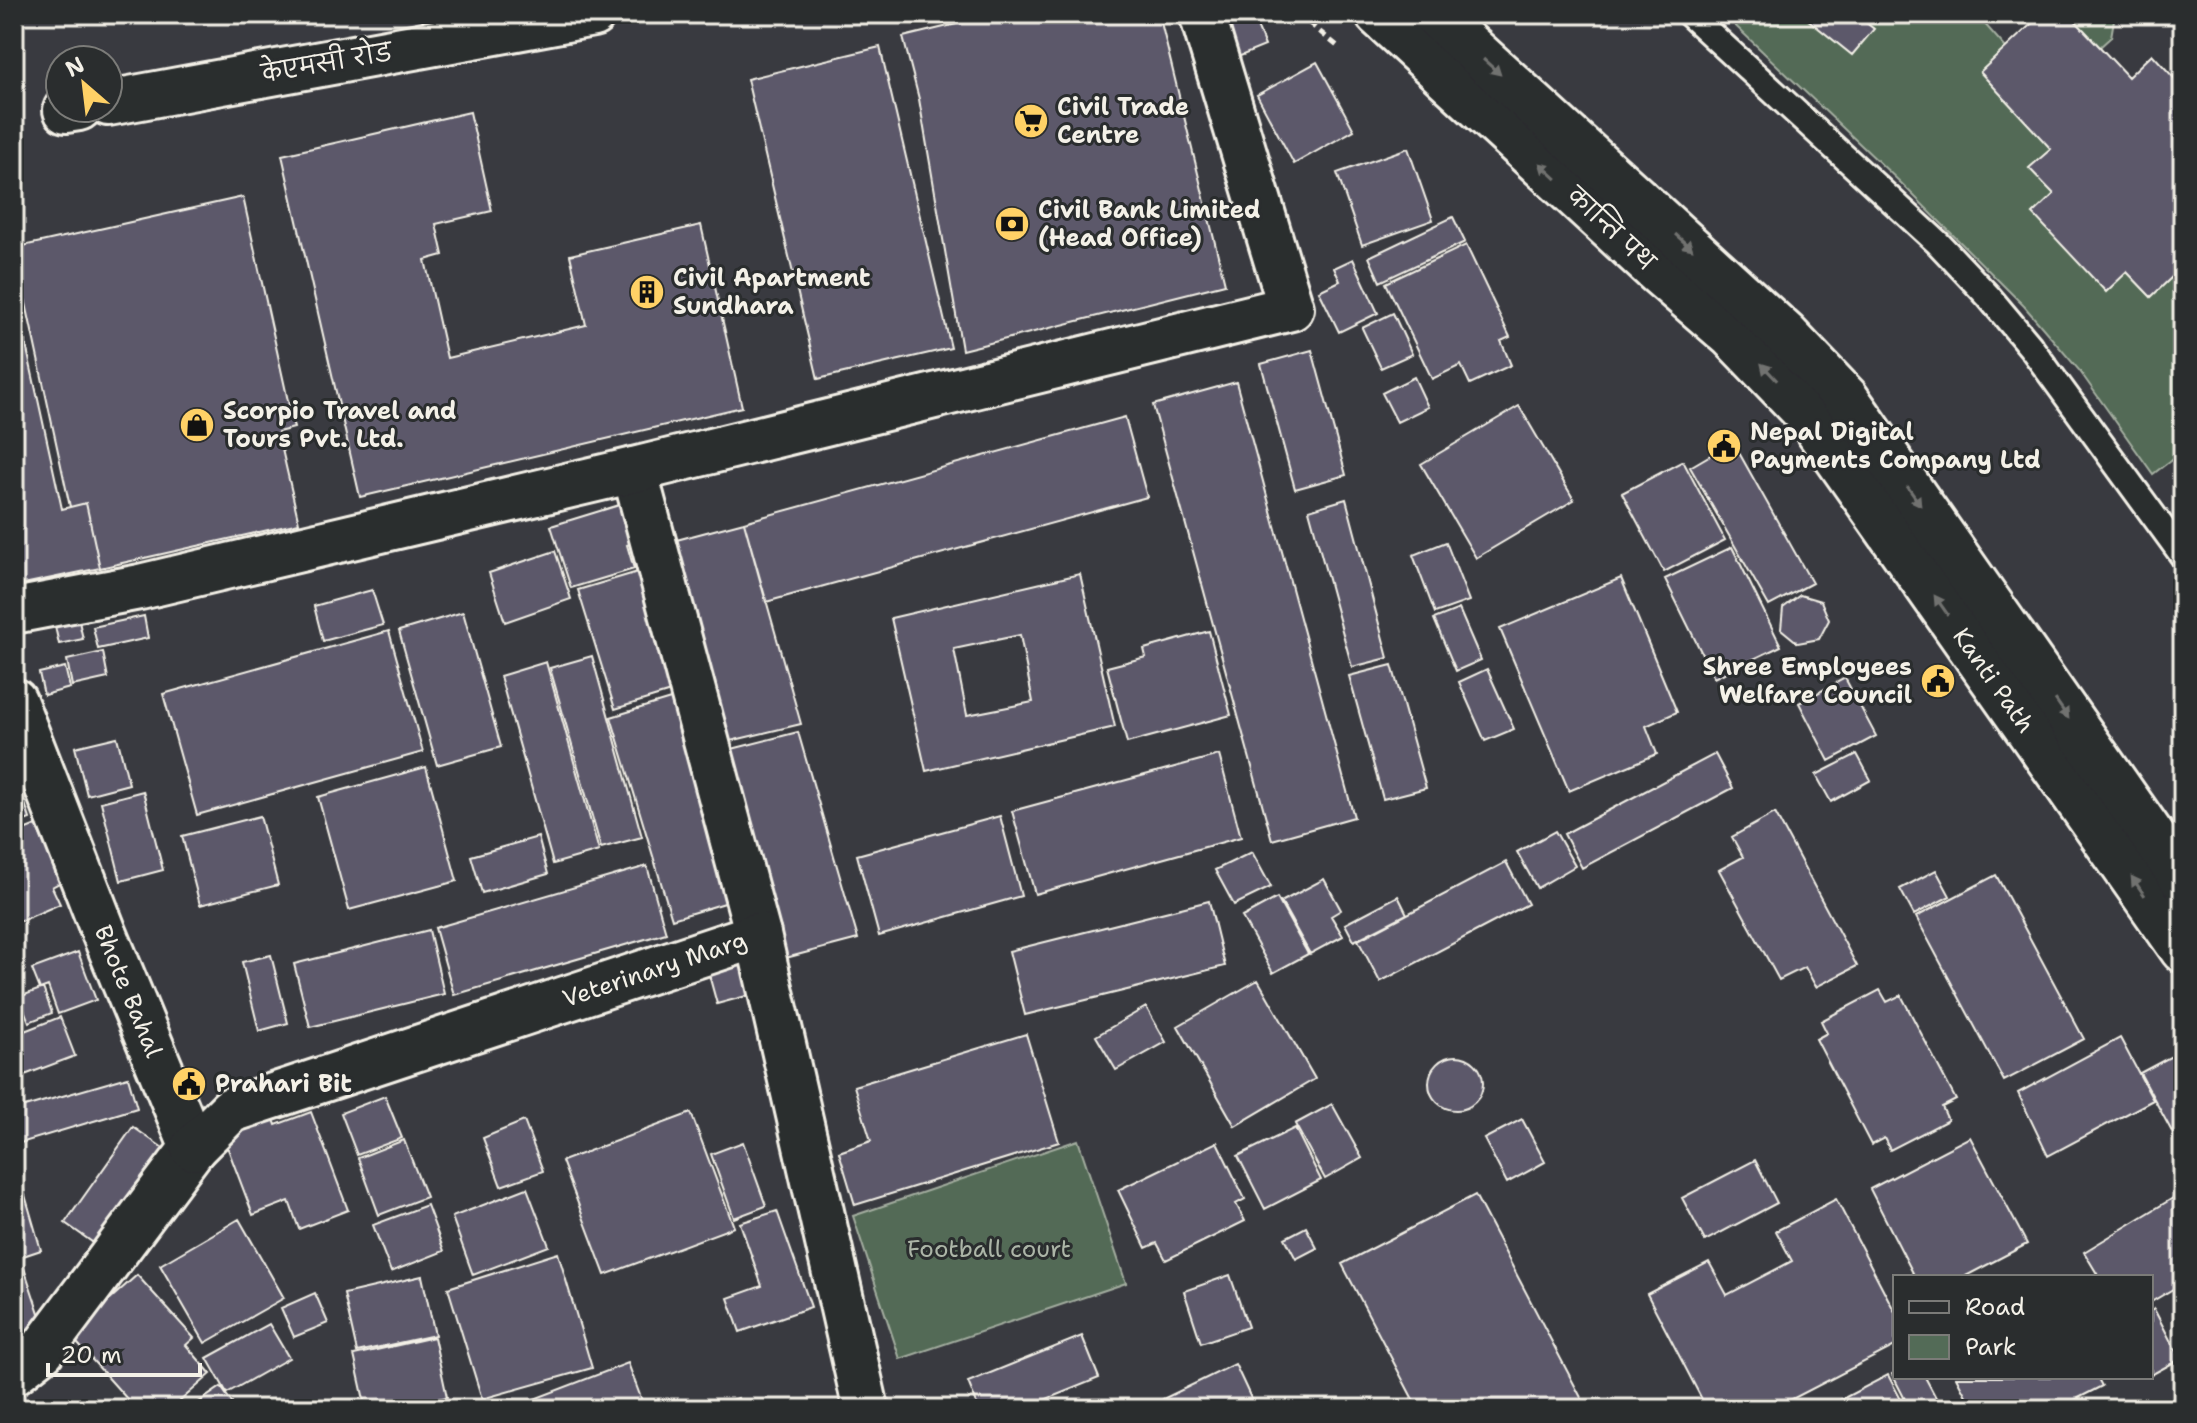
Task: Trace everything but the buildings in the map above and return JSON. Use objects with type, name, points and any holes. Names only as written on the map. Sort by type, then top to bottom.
[{"type":"street","name":"केएमसी रोड","points":[[124,100],[593,14]]},
{"type":"street","points":[[14,611],[140,587],[634,470],[1291,308],[1202,14]]},
{"type":"street","points":[[1378,14],[1425,31],[1785,334],[1846,398],[2183,880]]},
{"type":"street","name":"कान्ति पथ","points":[[1425,31],[1658,272],[1731,335],[1805,412]]},
{"type":"street","name":"Kanti Path","points":[[1805,412],[2183,950]]},
{"type":"street","points":[[634,470],[758,935]]},
{"type":"street","name":"Bhote Bahal","points":[[14,701],[103,930],[193,1148]]},
{"type":"street","name":"Veterinary Marg","points":[[193,1148],[231,1110],[758,935],[866,1409]]},
{"type":"street","points":[[14,1372],[42,1350],[193,1148]]},
{"type":"lane","points":[[1689,14],[1938,243],[1989,297],[2030,346],[2183,556]]},
{"type":"path","points":[[1298,14],[1346,53]]},
{"type":"green space","points":[[1723,14],[1976,14],[2006,48],[1980,72],[2051,149],[2029,168],[2054,194],[2033,214],[2127,272],[2151,297],[2172,277],[2183,289],[2183,451],[2153,474],[2079,370],[2024,306],[1901,183]]},
{"type":"green space","points":[[2069,14],[2115,14],[2111,37],[2100,47]]},
{"type":"green space","name":"Football court","points":[[1078,1140],[1126,1283],[900,1359],[853,1216]]},
{"type":"place","name":"Civil Trade Centre","points":[[1031,121]]},
{"type":"place","name":"Civil Bank Limited (Head Office)","points":[[1012,224]]},
{"type":"place","name":"Civil Apartment Sundhara","points":[[647,292]]},
{"type":"place","name":"Scorpio Travel and Tours Pvt. Ltd.","points":[[197,425]]},
{"type":"place","name":"Nepal Digital Payments Company Ltd","points":[[1724,446]]},
{"type":"place","name":"Shree Employees Welfare Council","points":[[1938,681]]},
{"type":"place","name":"Prahari Bit","points":[[189,1084]]}]
